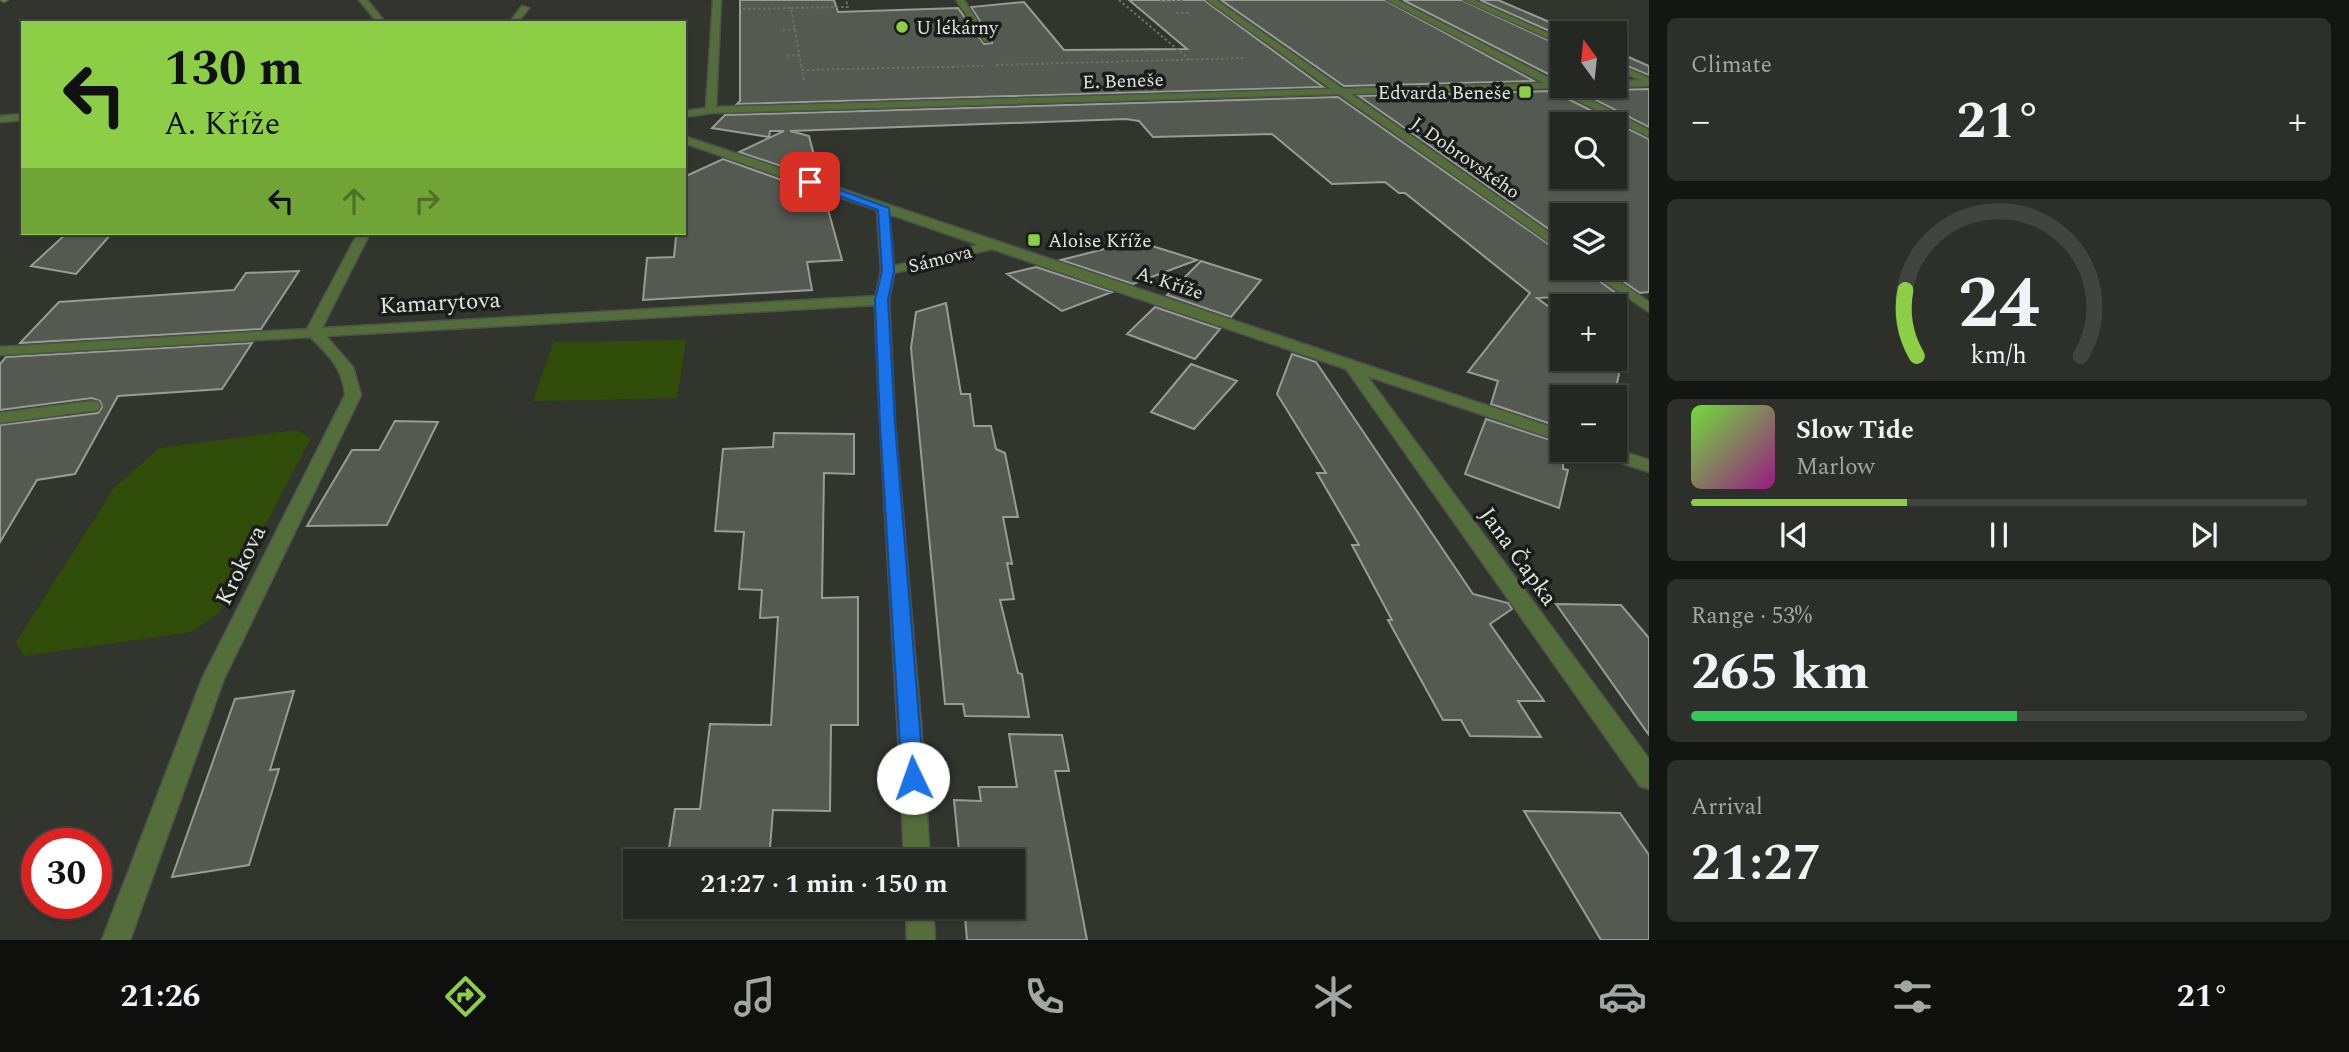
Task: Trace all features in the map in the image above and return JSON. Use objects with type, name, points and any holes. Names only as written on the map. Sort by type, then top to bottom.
[{"type":"street","points":[[363,0],[380,21]]},
{"type":"street","points":[[711,110],[718,0]]},
{"type":"street","points":[[960,0],[987,39]]},
{"type":"street","name":"J. Dobrovského","points":[[1211,0],[1550,239]]},
{"type":"street","points":[[1391,0],[1550,80]]},
{"type":"street","points":[[1468,0],[1550,37]]},
{"type":"street","points":[[515,21],[525,8]]},
{"type":"street","points":[[1628,72],[1649,82]]},
{"type":"street","points":[[1628,83],[1649,82]]},
{"type":"street","name":"E. Beneše","points":[[686,114],[711,110],[1550,85]]},
{"type":"street","points":[[1583,98],[1649,134]]},
{"type":"street","points":[[0,119],[21,117]]},
{"type":"street","name":"A. Kříže","points":[[686,140],[1550,433]]},
{"type":"street","name":"Sámova","points":[[883,208],[888,271],[882,300],[916,849]]},
{"type":"street","points":[[313,332],[363,235]]},
{"type":"street","name":"Sámova","points":[[888,271],[991,245]]},
{"type":"street","points":[[1608,280],[1649,308]]},
{"type":"street","name":"Kamarytova","points":[[0,351],[882,300]]},
{"type":"street","name":"Krokova","points":[[116,940],[214,679],[353,395],[353,384],[345,364],[313,332]]},
{"type":"street","name":"Jana Čapka","points":[[1349,363],[1649,778]]},
{"type":"street","points":[[0,418],[92,405]]},
{"type":"street","points":[[1627,459],[1649,466]]},
{"type":"street","points":[[920,919],[921,940]]},
{"type":"path","points":[[738,9],[849,7],[846,0]]},
{"type":"path","points":[[1119,0],[1190,60]]},
{"type":"path","points":[[1160,1],[1192,0]]},
{"type":"path","points":[[791,8],[805,88]]},
{"type":"path","points":[[783,30],[795,29]]},
{"type":"path","points":[[787,55],[800,55]]},
{"type":"path","points":[[802,70],[1258,58]]},
{"type":"green space","points":[[686,340],[677,398],[533,401],[554,342]]},
{"type":"green space","points":[[296,430],[311,438],[219,613],[191,632],[24,656],[16,642],[114,488],[159,448]]},
{"type":"building","points":[[740,0],[834,0],[838,12],[958,8],[984,44],[992,43],[992,40],[971,7],[1024,2],[1064,50],[1187,49],[1129,0],[1204,0],[1323,87],[737,104],[740,101]]},
{"type":"building","points":[[1221,0],[1385,0],[1534,81],[1344,86]]},
{"type":"building","points":[[1403,0],[1462,0],[1550,41],[1550,75]]},
{"type":"building","points":[[1480,0],[1498,0],[1550,22],[1550,31]]},
{"type":"building","points":[[1628,57],[1649,66],[1649,75],[1628,66]]},
{"type":"building","points":[[1649,89],[1649,127],[1627,116],[1627,112],[1619,112],[1592,98],[1628,98],[1628,90]]},
{"type":"building","points":[[1550,91],[1550,98],[1566,98],[1594,112],[1550,112],[1550,189],[1627,189],[1627,128],[1649,139],[1649,292],[1640,293],[1621,280],[1627,280],[1627,203],[1550,203],[1550,230],[1359,96]]},
{"type":"building","points":[[1338,97],[1550,245],[1550,280],[1598,280],[1617,294],[1550,294],[1550,297],[1537,298],[1550,308],[1550,371],[1620,371],[1617,385],[1550,385],[1550,424],[1491,404],[1498,381],[1468,372],[1530,293],[1405,193],[1399,193],[1385,182],[1332,184],[1272,134],[1153,137],[1139,121],[1126,119],[790,131],[809,136],[820,179],[739,152],[784,131],[770,131],[769,137],[712,128],[725,115]]},
{"type":"building","points":[[723,159],[824,195],[842,260],[807,262],[812,290],[643,300],[647,258],[674,257],[676,237],[686,235],[686,176]]},
{"type":"building","points":[[65,235],[110,235],[76,274],[31,266]]},
{"type":"building","points":[[1136,241],[1197,260],[1133,284],[1061,260]]},
{"type":"building","points":[[1201,261],[1261,280],[1231,317],[1167,295]]},
{"type":"building","points":[[1036,267],[1112,292],[1062,311],[1007,274]]},
{"type":"building","points":[[299,271],[261,329],[20,343],[59,302],[234,290],[246,273]]},
{"type":"building","points":[[946,303],[961,394],[970,394],[974,426],[991,426],[996,449],[1005,453],[1018,517],[1003,517],[1012,564],[1007,563],[1014,599],[1000,600],[1018,673],[1022,674],[1029,717],[965,716],[963,704],[945,704],[911,348],[916,312]]},
{"type":"building","points":[[1155,307],[1220,329],[1195,359],[1127,334]]},
{"type":"building","points":[[252,343],[222,389],[118,396],[75,474],[37,480],[0,542],[0,425],[98,413],[102,407],[100,401],[92,398],[0,410],[0,364],[6,357]]},
{"type":"building","points":[[1292,354],[1316,362],[1473,594],[1508,603],[1512,609],[1490,624],[1544,701],[1518,701],[1541,737],[1470,736],[1461,720],[1443,720],[1388,620],[1392,620],[1352,545],[1359,545],[1317,473],[1326,473],[1277,394]]},
{"type":"building","points":[[1191,364],[1237,381],[1194,429],[1151,412]]},
{"type":"building","points":[[1486,419],[1550,440],[1550,462],[1563,462],[1563,469],[1568,470],[1559,508],[1465,474]]},
{"type":"building","points":[[395,421],[438,422],[387,525],[307,526],[352,450],[379,450]]},
{"type":"building","points":[[774,433],[854,434],[854,474],[824,473],[822,598],[858,597],[858,725],[831,725],[830,811],[773,810],[770,849],[669,849],[675,809],[700,809],[710,724],[771,725],[778,617],[760,618],[762,590],[739,589],[744,532],[715,531],[723,449],[773,447]]},
{"type":"building","points":[[1556,604],[1621,605],[1649,638],[1649,735]]},
{"type":"building","points":[[294,691],[270,770],[279,769],[249,865],[172,877],[235,699]]},
{"type":"building","points":[[1009,734],[1062,735],[1069,771],[1055,771],[1087,940],[967,940],[965,919],[1025,919],[1025,849],[959,849],[954,800],[981,801],[979,787],[1017,787]]},
{"type":"building","points":[[1524,811],[1620,813],[1649,855],[1649,940],[1601,940]]},
{"type":"place","name":"U lékárny","points":[[902,27]]},
{"type":"place","name":"Edvarda Beneše","points":[[1525,92]]},
{"type":"place","name":"Aloise Kříže","points":[[1034,240]]},
{"type":"route","points":[[810,182],[883,208],[885,219],[888,271],[882,300],[887,424],[913,778]]}]
